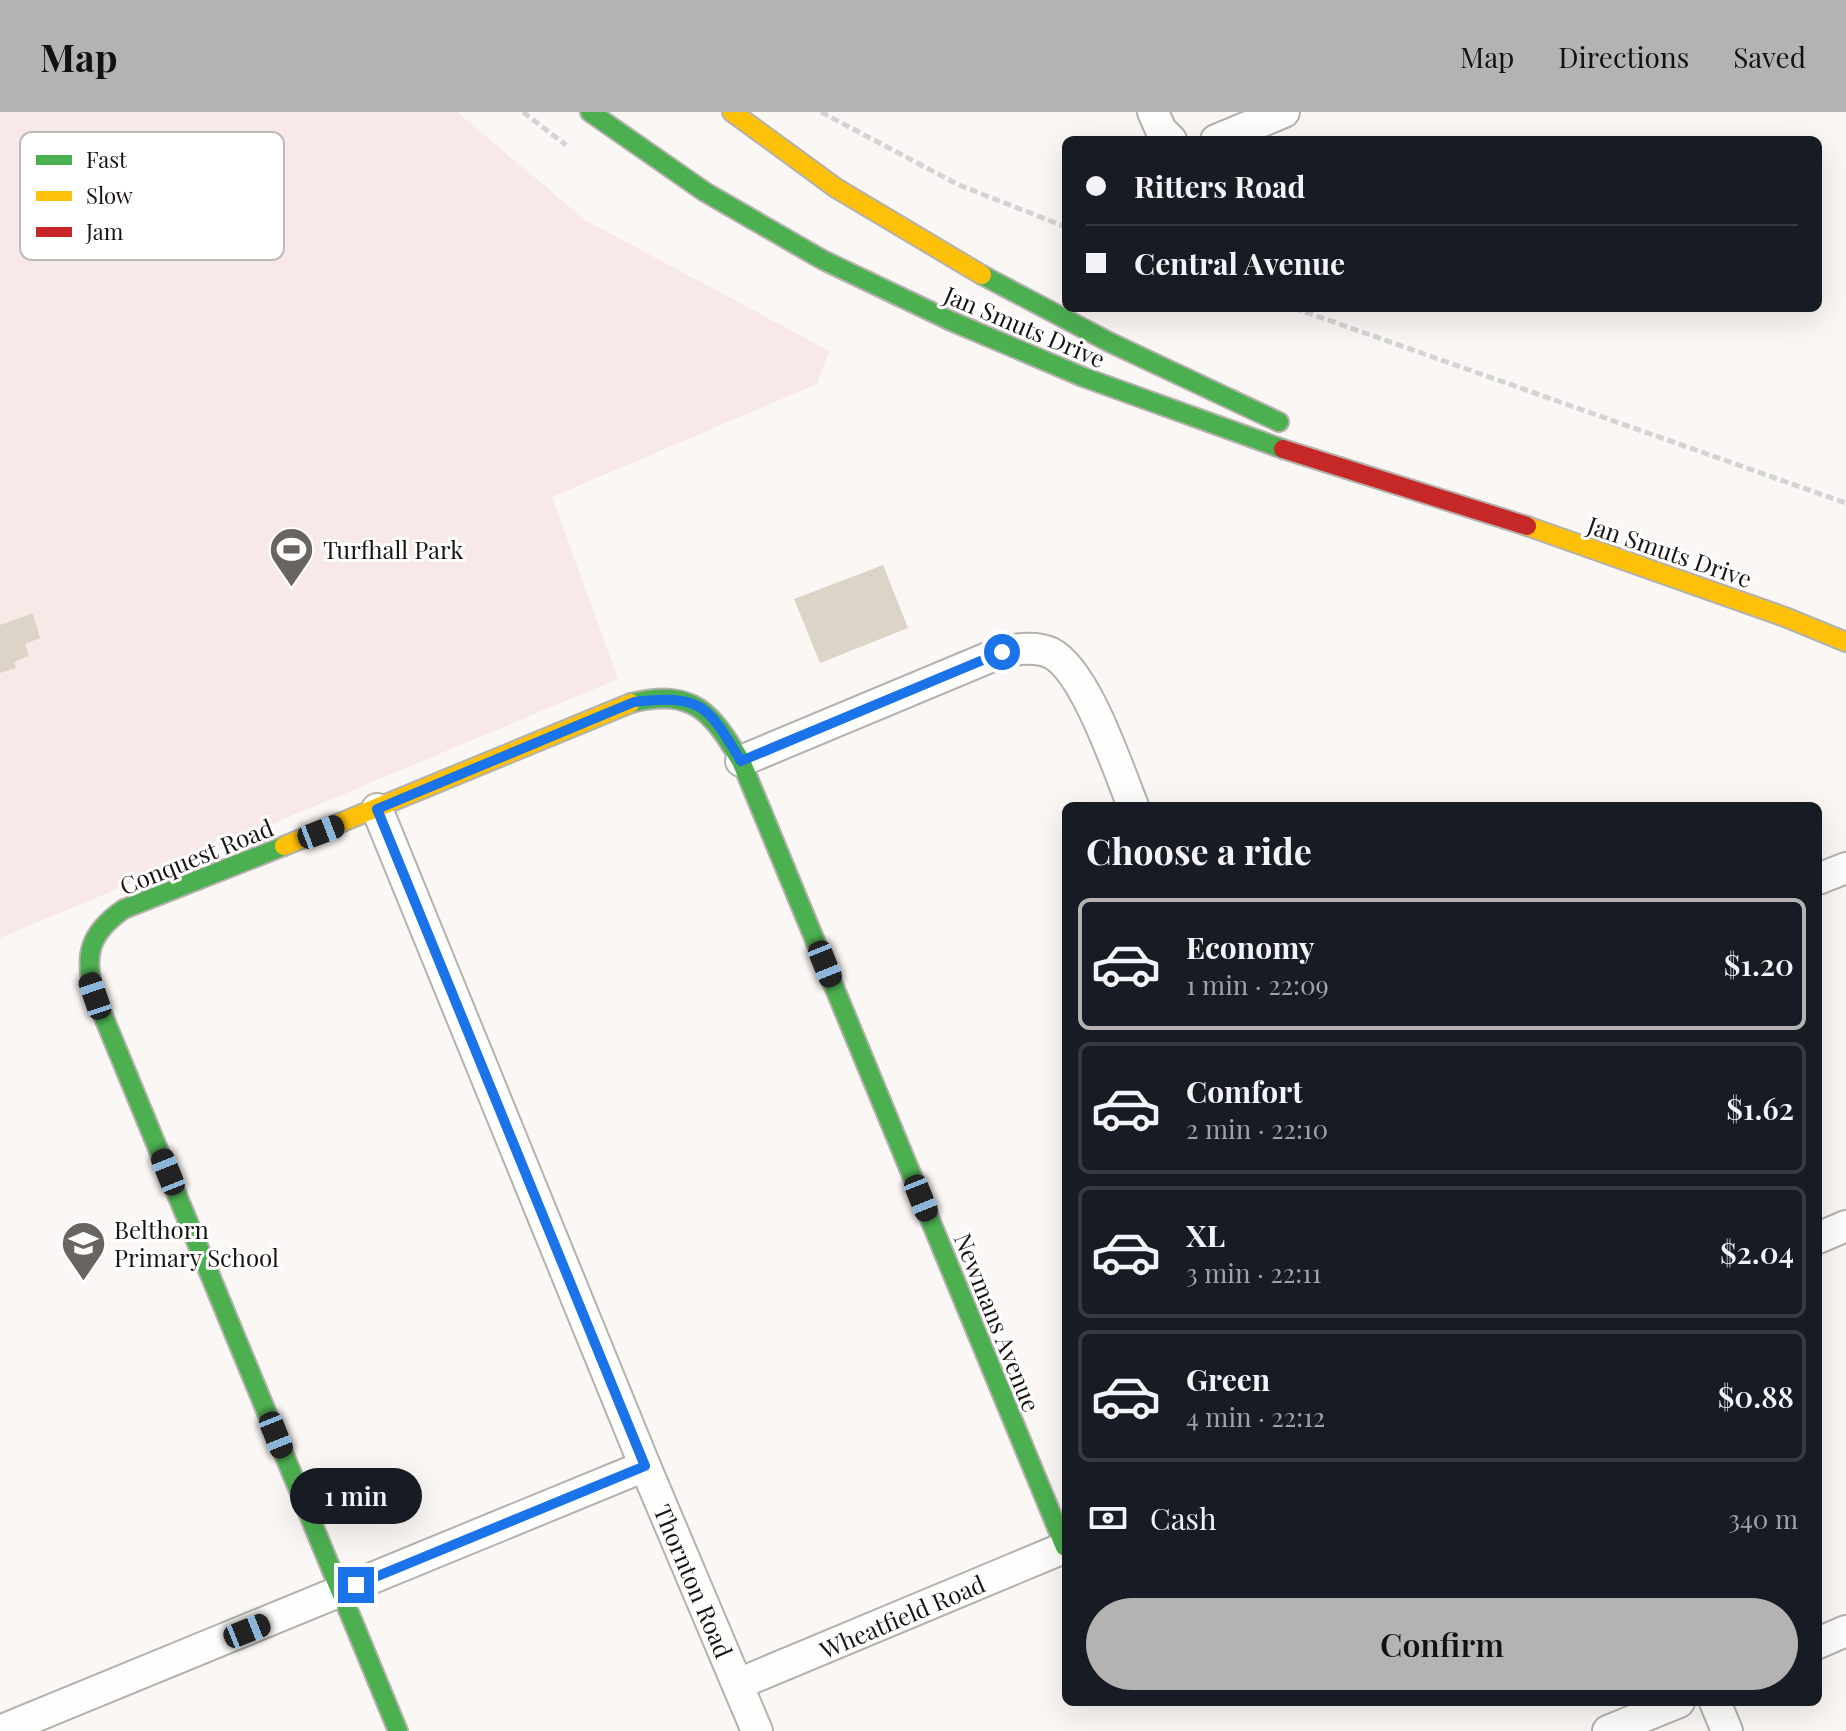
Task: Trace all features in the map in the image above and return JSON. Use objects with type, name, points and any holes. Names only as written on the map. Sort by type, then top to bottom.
[{"type":"street","name":"Jan Smuts Drive","points":[[590,112],[648,155],[744,215],[823,260],[951,321],[1153,404],[1342,469],[1477,508],[1785,617],[1846,642]]},
{"type":"street","name":"Jan Smuts Drive","points":[[732,112],[836,188],[951,257],[1070,320],[1290,428]]},
{"type":"street","points":[[1153,112],[1167,136]]},
{"type":"street","points":[[1226,136],[1284,112]]},
{"type":"street","name":"Jan Smuts Drive","points":[[1316,439],[1477,508]]},
{"type":"street","points":[[741,761],[1002,652],[1032,648],[1054,654],[1083,690],[1131,802]]},
{"type":"street","name":"Conquest Road","points":[[398,1731],[95,996],[89,978],[89,958],[94,939],[112,917],[124,909],[377,809],[634,702],[667,698],[699,706],[707,711],[741,761]]},
{"type":"street","name":"Newmans Avenue","points":[[741,761],[1062,1540]]},
{"type":"street","name":"Thornton Road","points":[[377,809],[645,1466],[757,1731]]},
{"type":"street","points":[[1822,877],[1846,868]]},
{"type":"street","points":[[1822,1236],[1846,1226]]},
{"type":"street","points":[[0,1731],[645,1466]]},
{"type":"street","name":"Wheatfield Road","points":[[738,1684],[1062,1548]]},
{"type":"street","points":[[1822,1641],[1846,1631]]},
{"type":"street","points":[[1608,1731],[1669,1706]]},
{"type":"street","points":[[1717,1706],[1727,1731]]},
{"type":"path","points":[[821,112],[959,185],[1062,225]]},
{"type":"path","points":[[1305,312],[1846,503]]},
{"type":"shaded area","name":"Turfhall Park","points":[[0,112],[457,112],[585,220],[829,351],[817,384],[552,497],[618,679],[0,938]]},
{"type":"building","points":[[883,565],[908,628],[820,663],[794,599]]},
{"type":"building","points":[[33,613],[40,638],[25,644],[29,656],[14,662],[16,668],[0,673],[0,625]]},
{"type":"traffic: fast","points":[[590,112],[705,192],[823,260],[951,321],[1083,377],[1283,449]]},
{"type":"traffic: fast","points":[[982,275],[1109,342],[1279,422]]},
{"type":"traffic: fast","points":[[631,703],[671,699],[698,708],[720,729],[741,761],[1062,1540]]},
{"type":"traffic: fast","points":[[284,846],[124,909],[96,937],[90,957],[91,982],[398,1731]]},
{"type":"traffic: slow","points":[[732,112],[836,188],[982,275]]},
{"type":"traffic: slow","points":[[1527,526],[1785,617],[1846,642]]},
{"type":"traffic: slow","points":[[284,846],[631,703]]},
{"type":"traffic: jam","points":[[1283,449],[1527,526]]},
{"type":"place","name":"Turfhall Park","points":[[292,588]]},
{"type":"place","name":"Belthorn Primary School","points":[[83,1282]]},
{"type":"route","points":[[356,1585],[645,1466],[377,809],[634,702],[667,698],[689,701],[699,706],[707,711],[741,761],[1002,652]]}]
